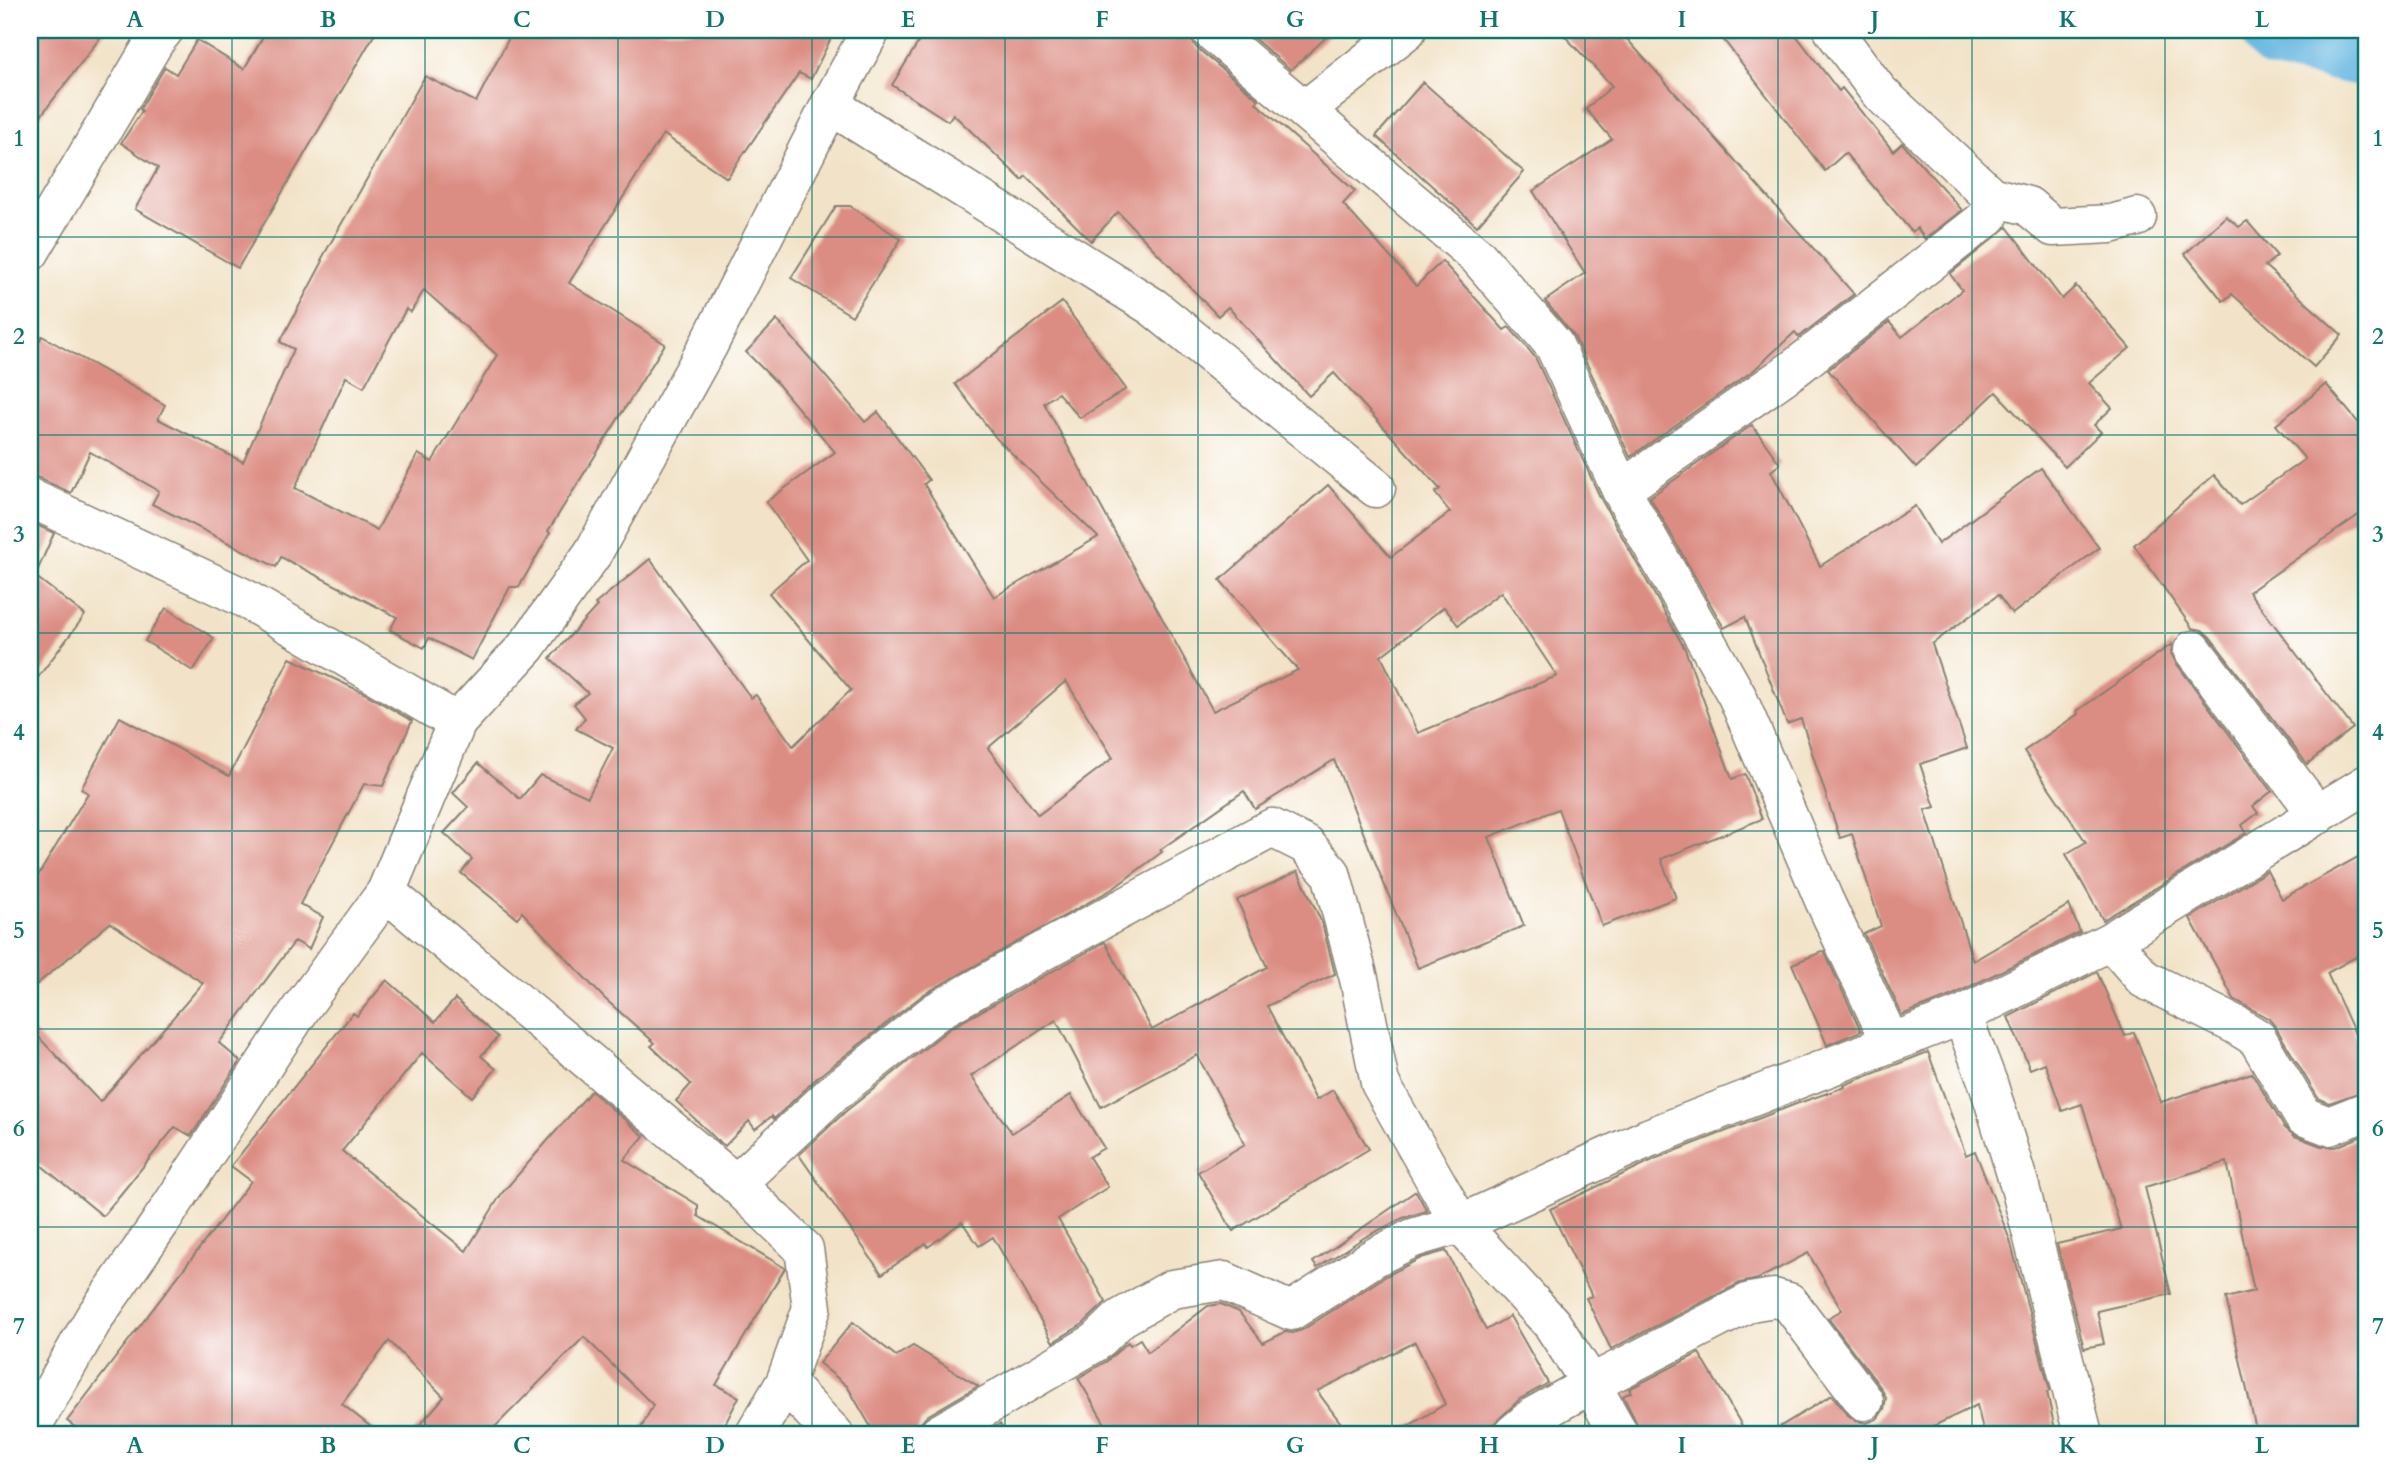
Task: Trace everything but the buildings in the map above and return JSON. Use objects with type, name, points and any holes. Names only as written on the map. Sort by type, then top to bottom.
[{"type":"street","points":[[30,252],[164,30]]},
{"type":"street","points":[[30,1430],[94,1318],[302,1007],[386,892],[457,722],[526,647],[593,553],[709,344],[871,30]]},
{"type":"street","points":[[1210,30],[1478,257],[1554,345],[1621,490],[1737,696],[1824,900],[1890,1041]]},
{"type":"street","points":[[1305,110],[1407,30]]},
{"type":"street","points":[[1833,30],[1879,92],[1991,196],[2028,206],[2053,227],[2110,224],[2137,217]]},
{"type":"street","points":[[830,105],[1153,307],[1376,488]]},
{"type":"street","points":[[1621,490],[1795,368],[1989,216],[1991,196]]},
{"type":"street","points":[[30,498],[242,597],[457,722]]},
{"type":"street","points":[[2193,650],[2318,815]]},
{"type":"street","points":[[939,1434],[1096,1342],[1121,1318],[1172,1289],[1224,1281],[1291,1311],[1375,1257],[1413,1238],[1460,1224],[1648,1138],[1962,1015],[2111,941],[2367,784]]},
{"type":"street","points":[[736,1184],[832,1094],[937,1011],[1272,828],[1306,845],[1331,873],[1359,979],[1380,1083],[1460,1224],[1552,1324],[1619,1434]]},
{"type":"street","points":[[386,892],[736,1184],[804,1250],[812,1308],[785,1383],[755,1434]]},
{"type":"street","points":[[2111,941],[2144,979],[2257,1038],[2303,1116],[2329,1126],[2367,1111]]},
{"type":"street","points":[[1962,1015],[1988,1083],[2020,1187],[2082,1434]]},
{"type":"street","points":[[1513,1434],[1534,1416],[1591,1384],[1750,1301],[1774,1298],[1789,1302],[1864,1401]]},
{"type":"street","points":[[785,1383],[834,1434]]},
{"type":"waterway","points":[[2281,30],[2367,47]]}]
